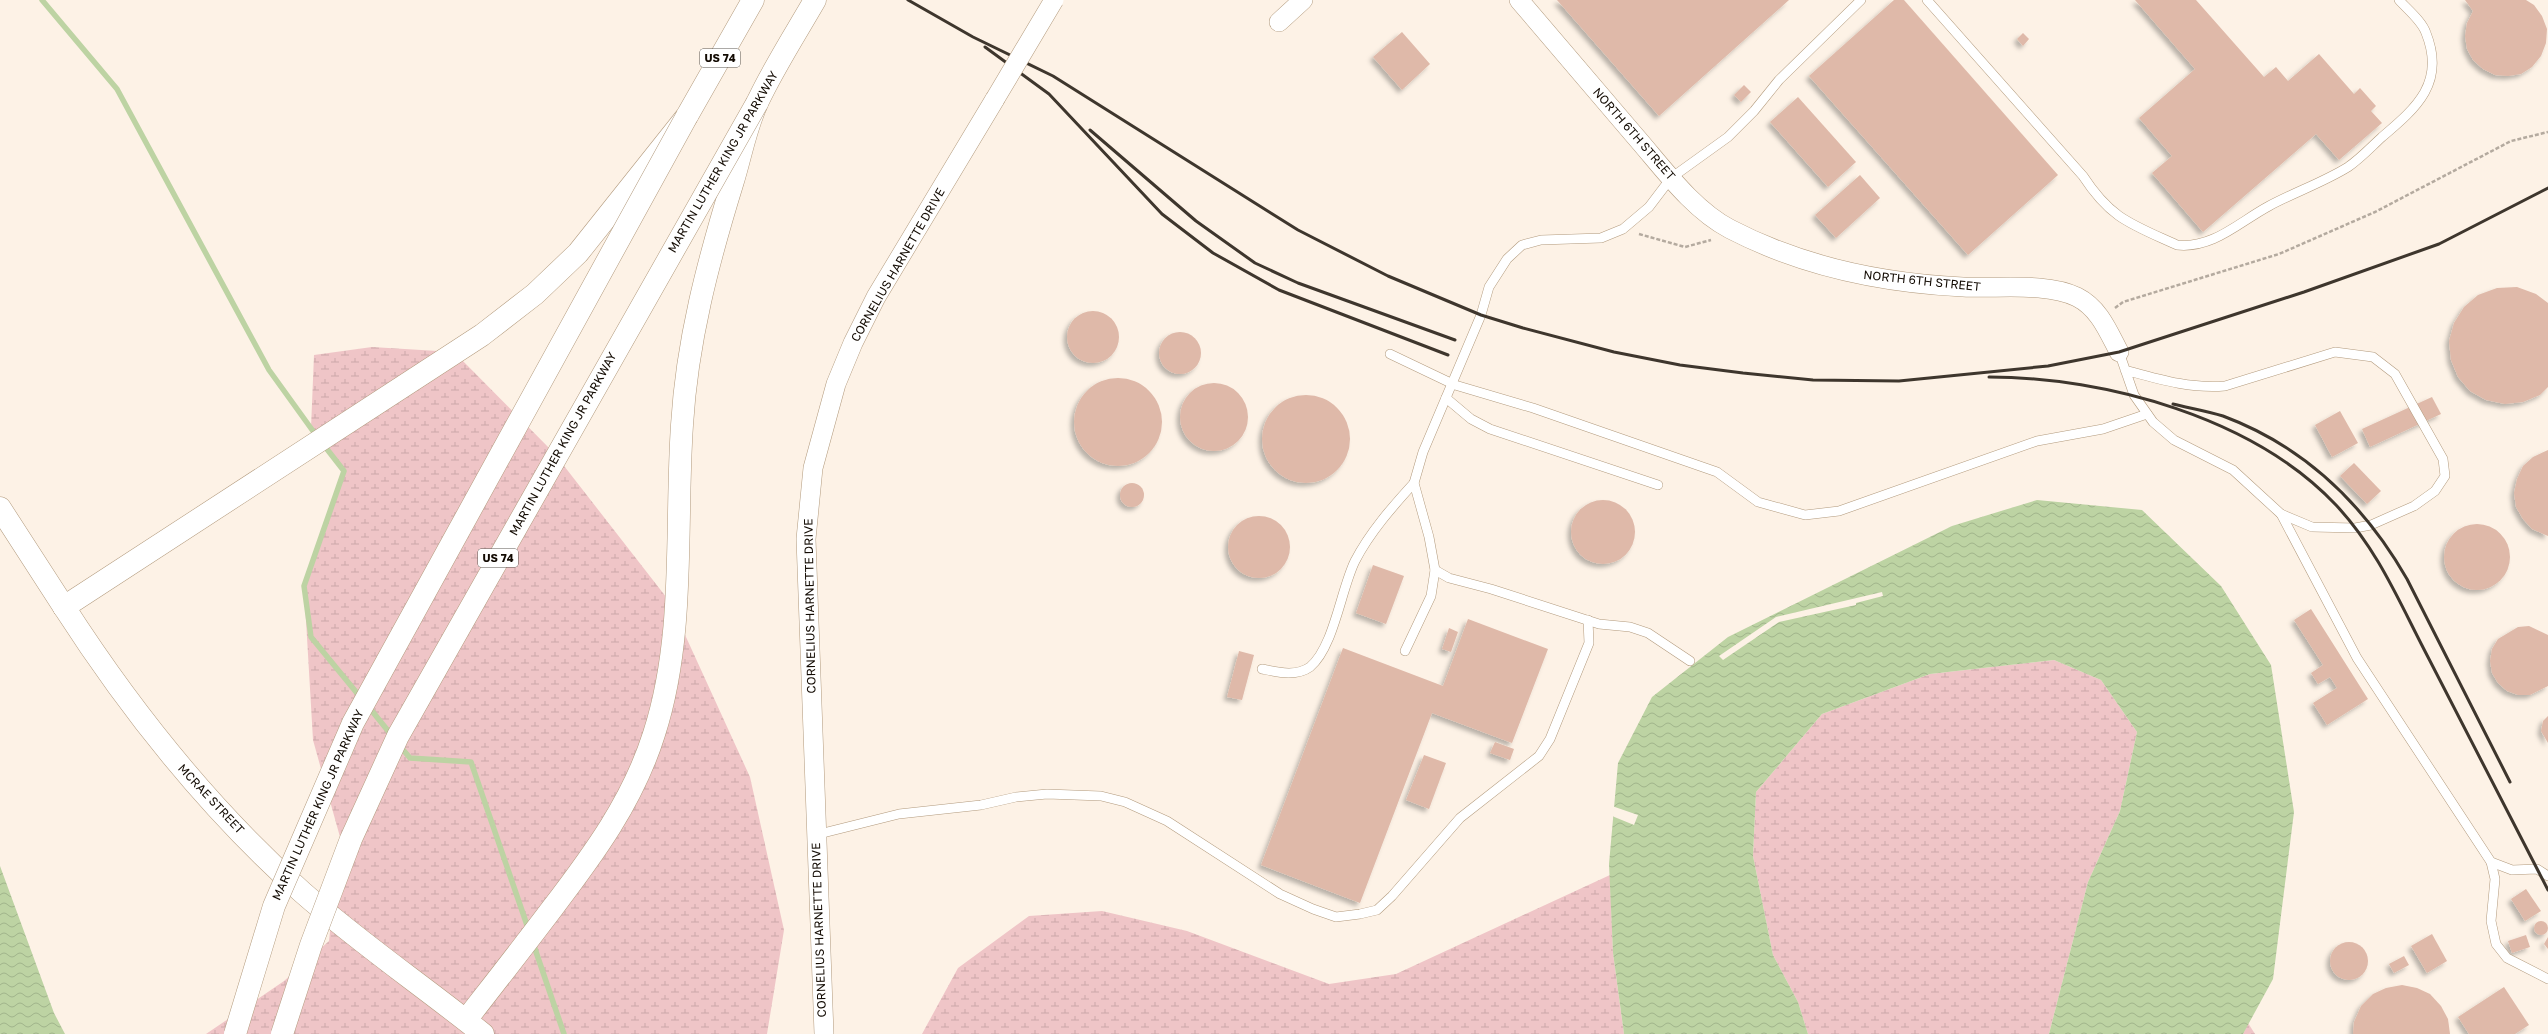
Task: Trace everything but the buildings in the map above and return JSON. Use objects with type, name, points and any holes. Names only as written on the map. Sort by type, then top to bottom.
[{"type":"main road","name":"MARTIN LUTHER KING JR PARKWAY","points":[[235,1034],[274,906],[353,723],[687,116],[753,0]]},
{"type":"main road","name":"MARTIN LUTHER KING JR PARKWAY","points":[[282,1034],[310,945],[351,839],[398,736],[815,0]]},
{"type":"main road","points":[[466,1020],[598,849],[622,810],[641,772],[654,734],[663,702],[674,632],[680,457],[689,350],[705,276],[757,102]]},
{"type":"main road","points":[[64,607],[186,526],[317,444],[476,340],[535,294],[578,253],[687,116]]},
{"type":"main road","name":"MCRAE STREET","points":[[0,508],[64,607],[136,713],[222,812],[302,891],[354,935],[483,1034]]},
{"type":"street","name":"CORNELIUS HARNETTE DRIVE","points":[[824,1034],[815,835],[806,539],[813,468],[823,424],[850,350],[876,297],[1054,0]]},
{"type":"street","points":[[1279,22],[1303,0]]},
{"type":"street","name":"NORTH 6TH STREET","points":[[1519,0],[1671,178],[1704,210],[1729,228],[1789,255],[1867,277],[1962,287],[2054,290],[2082,300],[2096,311],[2101,318],[2122,361]]},
{"type":"lane","points":[[1262,669],[1290,674],[1309,668],[1323,652],[1355,561],[1387,513],[1414,483],[1423,452],[1481,315],[1488,287],[1507,260],[1522,245],[1541,240],[1601,238],[1623,229],[1649,207],[1671,178],[1728,137],[1754,111],[1779,80],[1861,0]]},
{"type":"lane","points":[[1927,0],[2083,176],[2096,196],[2112,213],[2133,225],[2177,245],[2186,246],[2220,236],[2268,207],[2348,167],[2411,112],[2423,98],[2428,86],[2430,55],[2426,31],[2399,0]]},
{"type":"lane","points":[[2122,361],[2169,383],[2213,387],[2225,386],[2335,352],[2373,357],[2395,374],[2443,458],[2444,476],[2435,492],[2414,506],[2386,519],[2355,528],[2312,527],[2281,514]]},
{"type":"lane","points":[[1390,354],[1452,383],[1533,408],[1717,472],[1758,502],[1805,515],[1839,511],[2037,441],[2102,429],[2147,414]]},
{"type":"lane","name":"NORTH 6TH STREET","points":[[2122,361],[2134,395],[2153,422],[2174,440],[2233,470],[2281,514]]},
{"type":"lane","points":[[1446,398],[1471,419],[1490,429],[1658,485]]},
{"type":"lane","points":[[1405,651],[1431,596],[1435,570],[1429,537],[1414,483]]},
{"type":"lane","points":[[2281,514],[2357,658],[2490,862],[2495,879],[2491,921],[2496,944],[2507,958],[2548,979]]},
{"type":"lane","points":[[1435,570],[1449,578],[1491,589],[1600,624],[1630,627],[1648,633],[1690,661]]},
{"type":"lane","points":[[815,835],[899,814],[981,806],[1016,798],[1048,794],[1101,796],[1125,802],[1167,821],[1280,894],[1313,909],[1336,917],[1377,910],[1392,896],[1460,818],[1539,756],[1550,738],[1589,644],[1588,620]]},
{"type":"lane","points":[[2490,862],[2512,870],[2537,869],[2548,876]]},
{"type":"path","points":[[2101,318],[2123,302],[2228,272],[2293,248],[2375,212],[2512,141],[2548,132]]},
{"type":"path","points":[[1623,229],[1685,247],[1706,242],[1729,228]]},
{"type":"green space","points":[[372,347],[454,352],[554,453],[670,602],[750,777],[784,930],[767,1034],[206,1034],[284,981],[329,941],[340,837],[313,740],[304,586],[344,471],[311,428],[314,355]]},
{"type":"green space","points":[[2054,660],[2101,680],[2137,732],[2120,811],[2088,882],[2049,1034],[1808,1034],[1798,1002],[1773,955],[1753,856],[1756,792],[1822,714],[1930,674]]},
{"type":"green space","points":[[1610,875],[1613,953],[1624,1034],[922,1034],[958,968],[1029,916],[1102,911],[1187,931],[1329,984],[1396,974]]},
{"type":"green space","points":[[2248,1023],[2255,1034],[2243,1034]]},
{"type":"water","points":[[2037,500],[2142,510],[2221,586],[2271,665],[2294,812],[2273,979],[2243,1034],[2049,1034],[2088,882],[2120,811],[2137,732],[2101,680],[2054,660],[1930,674],[1822,714],[1756,792],[1753,856],[1773,955],[1798,1002],[1808,1034],[1624,1034],[1613,953],[1609,864],[1618,763],[1652,697],[1728,637],[1952,526]]},
{"type":"water","points":[[0,866],[54,1013],[65,1034],[0,1034]]},
{"type":"pier","points":[[1882,592],[1883,596],[1856,603],[1856,605],[1779,622],[1723,660],[1719,656],[1776,617]]},
{"type":"pier","points":[[1612,806],[1638,815],[1634,825],[1612,816]]},
{"type":"waterway","points":[[42,0],[117,89],[269,370],[318,438]]},
{"type":"waterway","points":[[323,444],[344,471],[304,586],[311,637],[361,698]]},
{"type":"waterway","points":[[368,706],[393,737]]},
{"type":"waterway","points":[[399,745],[410,758],[471,762],[529,931]]},
{"type":"waterway","points":[[533,943],[564,1034]]},
{"type":"railway","points":[[908,0],[973,37],[1053,76],[1298,230],[1388,276],[1481,315],[1523,328],[1614,352],[1680,365],[1743,373],[1813,380],[1899,381],[2048,366],[2119,352],[2304,292],[2439,244],[2548,188]]},
{"type":"railway","points":[[985,47],[1049,94],[1162,214],[1213,253],[1279,290],[1448,355]]},
{"type":"railway","points":[[1090,130],[1196,221],[1255,263],[1298,283],[1455,340]]},
{"type":"railway","points":[[1989,377],[2034,379],[2081,385],[2129,395],[2176,408],[2221,426],[2264,448],[2302,475],[2336,505],[2365,541],[2377,559],[2548,890]]},
{"type":"railway","points":[[2173,404],[2223,416],[2253,429],[2281,444],[2306,461],[2330,481],[2352,503],[2372,526],[2407,579],[2510,782]]}]
